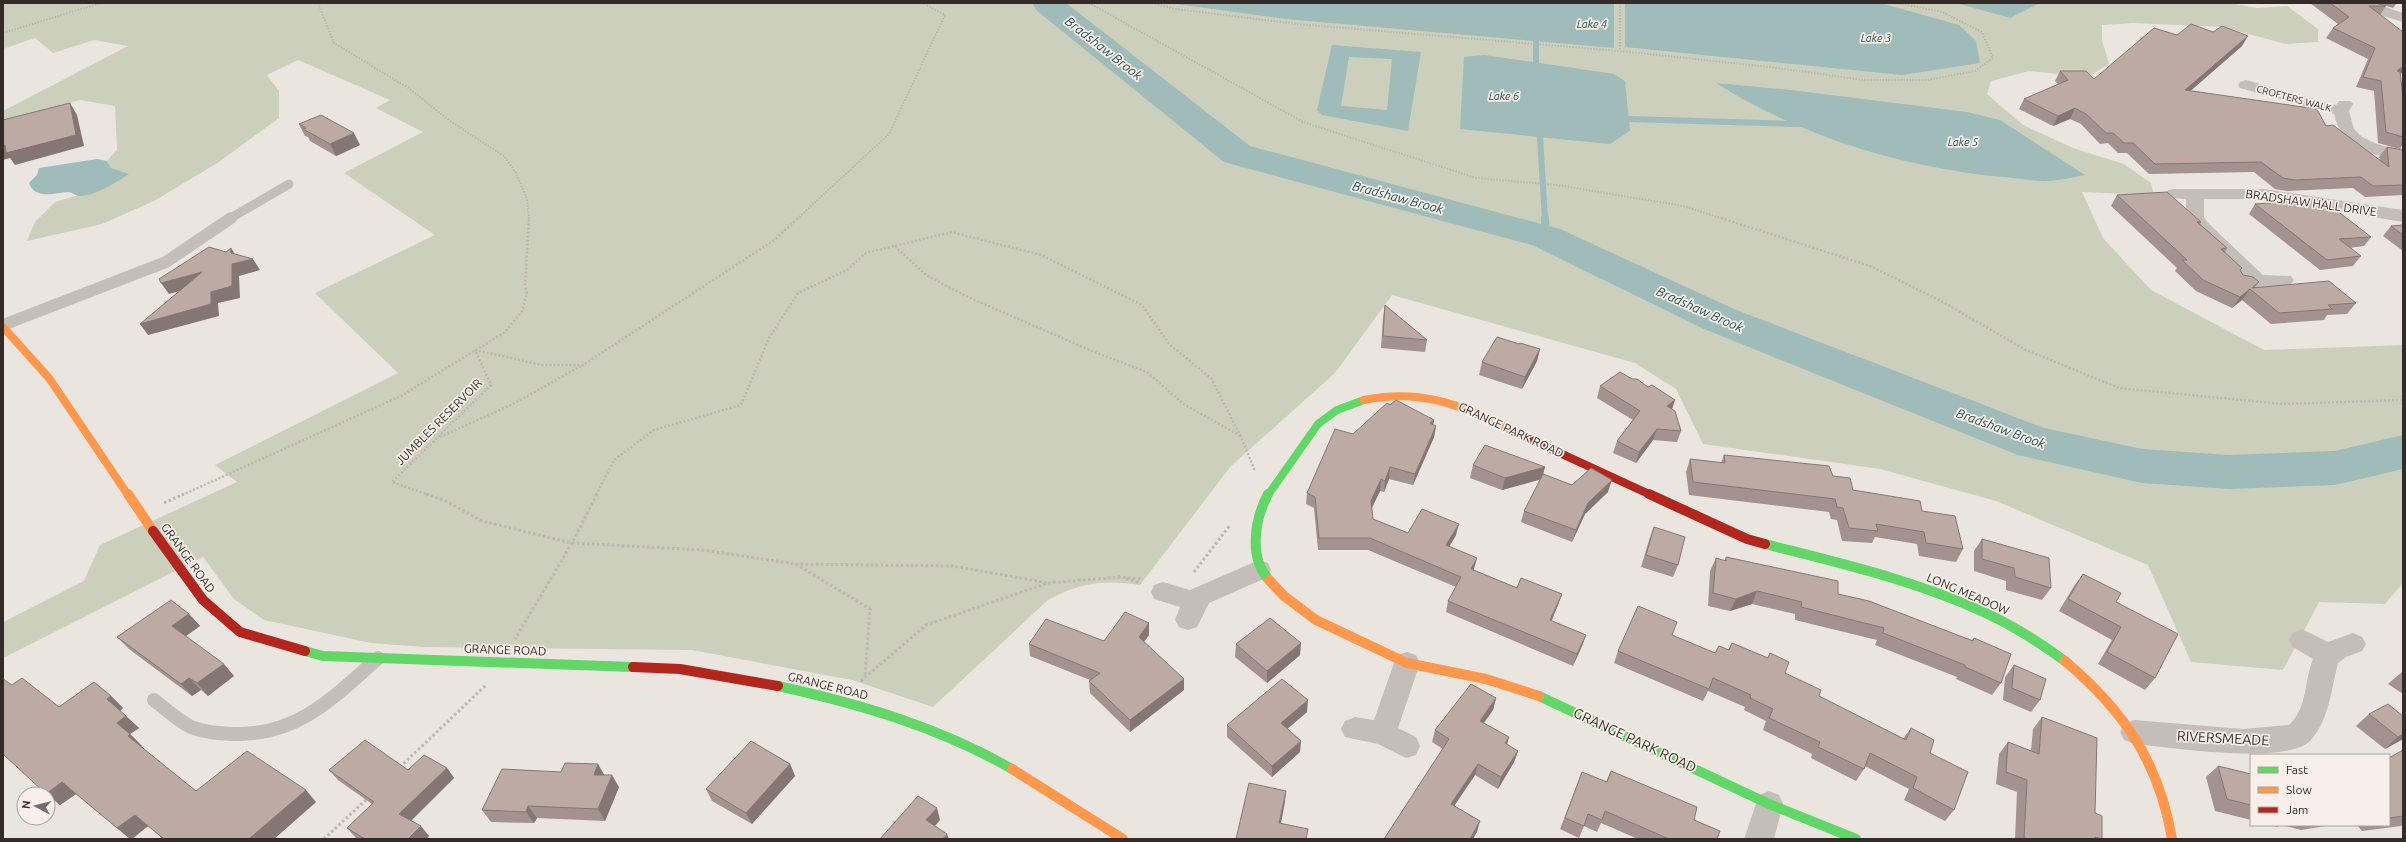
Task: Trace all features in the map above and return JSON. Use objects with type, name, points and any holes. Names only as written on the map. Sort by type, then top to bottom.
[{"type":"street","points":[[2357,3],[2403,18]]},
{"type":"street","name":"CROFTERS WALK","points":[[2234,97],[2245,81],[2343,107],[2346,130],[2353,138],[2374,148],[2403,156]]},
{"type":"street","name":"BRADSHAW HALL DRIVE","points":[[2174,194],[2264,194],[2403,216]]},
{"type":"street","points":[[2195,195],[2196,216],[2199,225],[2257,280]]},
{"type":"street","points":[[2238,282],[2284,280]]},
{"type":"street","name":"GRANGE ROAD","points":[[3,326],[49,378],[142,515],[203,600],[240,632],[323,656],[502,661],[680,669],[758,682],[847,701],[940,734],[1001,762],[1123,839]]},
{"type":"street","name":"GRANGE PARK ROAD","points":[[1654,495],[1517,434],[1474,411],[1447,401],[1401,395],[1373,397],[1349,404],[1328,415],[1313,428],[1270,489],[1261,506],[1256,525],[1256,548],[1259,570],[1284,596],[1316,620],[1407,663],[1486,679],[1531,693],[1577,712],[1769,804],[1856,839]]},
{"type":"street","name":"LONG MEADOW","points":[[1654,495],[1747,539],[1784,551],[1883,574],[1938,592],[2006,622],[2070,665],[2104,697],[2134,732],[2159,787],[2170,821],[2172,839]]},
{"type":"street","points":[[1156,586],[1192,611],[1200,596],[1216,587],[1259,570]]},
{"type":"street","points":[[2302,640],[2328,655],[2334,651],[2353,644]]},
{"type":"street","name":"RIVERSMEADE","points":[[2134,732],[2251,741],[2277,740],[2299,733],[2309,720],[2320,693],[2328,655]]},
{"type":"street","points":[[1383,733],[1407,663]]},
{"type":"street","points":[[1355,729],[1383,733],[1406,746]]},
{"type":"street","points":[[1759,839],[1769,804]]},
{"type":"lane","points":[[3,326],[166,262],[201,240],[239,212],[289,184]]},
{"type":"lane","points":[[154,700],[192,727],[216,733],[245,735],[267,732],[295,725],[309,718],[379,658]]},
{"type":"path","points":[[3,33],[101,3]]},
{"type":"path","points":[[142,515],[401,396],[505,332],[522,311],[527,293],[525,287],[529,213],[527,199],[516,173],[504,156],[450,121],[410,89],[334,43],[318,3]]},
{"type":"path","points":[[437,438],[476,423],[521,402],[583,365],[776,239],[889,134],[945,15],[923,3]]},
{"type":"path","points":[[1089,3],[1159,40],[1303,122],[1476,178],[1557,185],[1683,206],[1870,266],[1943,302],[2026,350],[2119,388],[2282,404],[2403,400]]},
{"type":"path","points":[[1152,3],[1175,9],[1297,24],[1620,51],[1770,67],[1864,80],[1927,80],[1975,71],[1993,58],[1982,32],[1942,12],[1898,3]]},
{"type":"path","points":[[1620,3],[1620,51]]},
{"type":"path","points":[[398,770],[483,690],[502,661],[572,543],[614,460],[654,430],[741,404],[769,338],[798,293],[847,270],[866,253],[952,232],[1041,255],[1142,305],[1169,344],[1211,378],[1242,437],[1257,476]]},
{"type":"path","points":[[895,246],[926,275],[968,297],[1092,351],[1147,372],[1185,405],[1242,437]]},
{"type":"path","points":[[474,350],[542,365],[583,365]]},
{"type":"path","name":"JUMBLES RESERVOIR","points":[[474,350],[491,385],[392,482],[444,500],[482,521],[572,543]]},
{"type":"path","points":[[1191,577],[1226,534],[1232,521]]},
{"type":"path","points":[[572,543],[703,550],[795,564],[953,566],[1048,583]]},
{"type":"path","points":[[795,564],[870,609],[865,676]]},
{"type":"path","points":[[1118,577],[1157,587],[1156,586]]},
{"type":"path","points":[[847,701],[865,676],[926,625],[1048,583],[1118,577],[1156,586]]},
{"type":"path","points":[[324,839],[370,796]]},
{"type":"green space","points":[[3,3],[2229,3],[2257,8],[2287,6],[2318,29],[2318,42],[2286,44],[2222,27],[2133,23],[2102,25],[2102,40],[2109,64],[2088,77],[2029,71],[1991,81],[1987,94],[2023,125],[2073,148],[2124,164],[2151,183],[2154,195],[2082,192],[2103,238],[2151,290],[2264,350],[2403,345],[2403,583],[2385,604],[2319,602],[2283,670],[2191,662],[2148,565],[1996,501],[1880,469],[1703,444],[1676,389],[1635,363],[1392,295],[1335,373],[1231,466],[1140,585],[1115,582],[1092,584],[1081,586],[1059,594],[1048,600],[933,707],[852,680],[692,650],[424,647],[371,643],[264,620],[234,599],[203,557],[3,658],[3,622],[84,581],[100,545],[237,482],[215,465],[398,373],[315,293],[435,235],[344,173],[423,132],[376,108],[390,100],[298,60],[267,75],[279,91],[279,118],[219,162],[154,201],[102,224],[27,241],[35,222],[55,202],[107,187],[120,172],[111,168],[107,161],[117,150],[115,106],[80,100],[3,121],[3,111],[128,46],[94,40],[53,53],[35,38],[3,49]]},
{"type":"water","name":"Lake 4","points":[[1168,3],[1614,3],[1614,48],[1286,19]]},
{"type":"water","name":"Lake 3","points":[[1625,3],[1880,3],[1959,25],[1976,41],[1980,63],[1902,75],[1625,47]]},
{"type":"water","points":[[1956,3],[2040,3],[2010,18]]},
{"type":"water","points":[[1332,45],[1421,52],[1408,131],[1322,115],[1317,110]],"holes":[[[1349,57],[1392,59],[1387,110],[1341,106]]]},
{"type":"water","name":"Lake 6","points":[[1484,55],[1614,74],[1625,81],[1630,131],[1610,144],[1460,129],[1464,57]]},
{"type":"water","name":"Lake 5","points":[[1716,83],[1791,90],[1967,112],[2000,120],[2085,175],[2044,181],[1967,173],[1892,158],[1818,134],[1749,102]]},
{"type":"water","points":[[97,159],[107,161],[111,168],[129,174],[99,191],[80,196],[68,192],[41,194],[36,192],[29,183],[37,175],[39,168]]},
{"type":"building","points":[[2330,3],[2376,3],[2386,6],[2369,6],[2403,32],[2403,66],[2397,71],[2400,72],[2403,97],[2403,137],[2386,132],[2381,81],[2363,77],[2375,48],[2333,28],[2349,17]]},
{"type":"building","points":[[2191,24],[2213,32],[2222,26],[2248,36],[2185,90],[2317,109],[2326,126],[2333,125],[2389,167],[2387,147],[2403,150],[2403,185],[2373,186],[2361,177],[2294,180],[2283,178],[2261,162],[2155,164],[2133,143],[2124,143],[2113,133],[2106,133],[2086,114],[2075,108],[2058,116],[2024,99],[2068,80],[2060,71],[2086,71],[2094,79],[2154,28],[2177,35]]},
{"type":"building","points":[[70,103],[76,135],[6,153],[5,145],[3,146],[3,120]]},
{"type":"building","points":[[321,115],[354,133],[330,144],[303,129],[306,128],[299,124]]},
{"type":"building","points":[[2167,192],[2201,222],[2197,222],[2227,248],[2221,249],[2242,268],[2240,270],[2243,275],[2253,277],[2259,282],[2252,288],[2329,281],[2356,303],[2328,305],[2332,309],[2279,313],[2250,289],[2240,297],[2203,280],[2182,260],[2187,260],[2117,195]]},
{"type":"building","points":[[2322,199],[2371,237],[2339,239],[2361,256],[2327,260],[2255,204]]},
{"type":"building","points":[[2403,225],[2403,235],[2391,226]]},
{"type":"building","points":[[209,247],[226,252],[231,248],[231,253],[253,259],[232,264],[232,286],[211,292],[211,304],[140,324],[202,272],[161,283],[159,279]]},
{"type":"building","points":[[1385,305],[1427,340],[1383,336]]},
{"type":"building","points":[[1497,337],[1540,349],[1525,377],[1482,362]]},
{"type":"building","points":[[1620,372],[1632,379],[1637,379],[1648,387],[1652,385],[1675,400],[1667,406],[1675,411],[1681,431],[1657,429],[1639,452],[1617,441],[1640,411],[1600,386]]},
{"type":"building","points":[[1396,400],[1434,420],[1430,423],[1436,426],[1415,474],[1390,467],[1385,481],[1381,479],[1371,501],[1373,519],[1408,533],[1422,509],[1459,524],[1446,545],[1477,558],[1471,569],[1517,588],[1521,578],[1562,594],[1550,620],[1586,635],[1577,654],[1448,601],[1461,577],[1370,538],[1319,538],[1315,497],[1307,493],[1335,429],[1353,434],[1387,403],[1390,405]]},
{"type":"building","points":[[1485,445],[1545,467],[1505,478],[1473,465]]},
{"type":"building","points":[[1724,455],[1829,466],[1833,476],[1850,478],[1853,490],[1920,501],[1922,511],[1955,516],[1963,549],[1926,543],[1924,532],[1876,524],[1878,531],[1849,528],[1843,508],[1837,507],[1835,499],[1693,482],[1690,459],[1725,463]]},
{"type":"building","points":[[1591,468],[1612,480],[1588,503],[1576,530],[1524,511],[1543,474],[1572,485]]},
{"type":"building","points":[[1654,527],[1685,537],[1678,565],[1646,555]]},
{"type":"building","points":[[1982,539],[2049,558],[2051,588],[2015,577],[2014,568],[1982,559]]},
{"type":"building","points":[[1726,557],[1838,581],[1838,594],[1869,601],[1973,641],[1974,638],[2011,654],[2001,683],[1965,667],[1965,665],[1883,633],[1884,628],[1801,607],[1802,602],[1757,591],[1736,599],[1713,593],[1716,558],[1726,561]]},
{"type":"building","points":[[2083,574],[2121,593],[2116,602],[2178,634],[2155,678],[2107,652],[2121,627],[2068,599]]},
{"type":"building","points":[[171,600],[189,614],[172,626],[224,664],[197,683],[189,678],[181,684],[117,637]]},
{"type":"building","points":[[1638,606],[1677,622],[1672,635],[1715,653],[1719,646],[1729,650],[1732,643],[1768,658],[1770,653],[1789,662],[1785,673],[1821,690],[1819,696],[1906,740],[1911,728],[1934,740],[1930,753],[1968,772],[1954,810],[1913,788],[1917,777],[1870,753],[1864,769],[1818,747],[1820,742],[1769,718],[1773,709],[1750,698],[1751,695],[1713,678],[1709,689],[1618,651]]},
{"type":"building","points":[[1125,612],[1149,623],[1139,637],[1184,679],[1130,720],[1089,681],[1100,673],[1029,644],[1046,619],[1104,641]]},
{"type":"building","points":[[1270,618],[1301,643],[1267,671],[1236,644]]},
{"type":"building","points":[[2014,665],[2046,679],[2040,700],[2012,688]]},
{"type":"building","points":[[22,678],[59,707],[94,682],[111,696],[107,699],[126,716],[117,723],[130,734],[128,736],[196,791],[247,751],[306,790],[249,839],[164,839],[135,815],[117,828],[62,782],[56,786],[37,786],[3,754],[3,679],[12,685]]},
{"type":"building","points":[[1282,679],[1308,700],[1281,723],[1301,741],[1272,766],[1227,725]]},
{"type":"building","points":[[1471,684],[1496,698],[1480,721],[1509,737],[1505,743],[1518,751],[1501,777],[1478,764],[1451,804],[1480,821],[1470,839],[1384,839],[1449,739],[1435,730]]},
{"type":"building","points":[[2388,704],[2403,716],[2403,734],[2398,737],[2369,714]]},
{"type":"building","points":[[2042,717],[2097,738],[2095,813],[2102,816],[2102,839],[2095,837],[2095,839],[2024,839],[2027,780],[2006,772],[2008,742],[2039,754]]},
{"type":"building","points":[[365,740],[408,770],[424,755],[447,768],[399,814],[421,826],[408,839],[365,839],[347,828],[374,802],[329,770]]},
{"type":"building","points":[[751,741],[790,764],[746,813],[706,789]]},
{"type":"building","points":[[2403,750],[2403,816],[2390,818],[2390,757]]},
{"type":"building","points":[[565,763],[598,764],[594,775],[612,775],[598,809],[528,806],[526,812],[482,810],[502,769],[561,772]]},
{"type":"building","points":[[2218,766],[2250,774],[2250,805],[2227,799]]},
{"type":"building","points":[[1611,771],[1697,807],[1694,820],[1720,831],[1717,839],[1669,839],[1605,811],[1602,820],[1588,814],[1584,826],[1565,818],[1582,772],[1607,782]]},
{"type":"building","points":[[1249,783],[1286,791],[1279,823],[1308,829],[1306,839],[1236,839]]},
{"type":"building","points":[[918,796],[937,808],[926,820],[947,834],[943,839],[880,839]]},
{"type":"waterway","name":"Bradshaw Brook","points":[[1047,3],[1237,154],[1546,237],[1719,319],[2035,443],[2142,466],[2229,472],[2335,468],[2403,452]]},
{"type":"waterway","points":[[1536,41],[1536,62]]},
{"type":"waterway","points":[[1629,119],[1799,124]]},
{"type":"waterway","points":[[1540,137],[1545,219]]},
{"type":"waterway","points":[[1545,218],[1546,237]]},
{"type":"traffic: fast","points":[[1269,580],[1260,568],[1256,550],[1259,519],[1266,498],[1278,478],[1313,429],[1328,415],[1350,404],[1364,400]]},
{"type":"traffic: fast","points":[[1765,544],[1883,575],[1960,601],[1996,618],[2031,638],[2065,661]]},
{"type":"traffic: fast","points":[[305,651],[323,656],[633,667]]},
{"type":"traffic: fast","points":[[778,686],[868,708],[929,728],[986,754],[1012,769]]},
{"type":"traffic: fast","points":[[1539,696],[1577,712],[1769,804],[1856,839]]},
{"type":"traffic: slow","points":[[3,327],[49,378],[153,531]]},
{"type":"traffic: slow","points":[[1364,400],[1383,396],[1422,396],[1459,406],[1512,431]]},
{"type":"traffic: slow","points":[[1269,580],[1284,596],[1316,620],[1407,663],[1486,679],[1539,696]]},
{"type":"traffic: slow","points":[[2065,661],[2104,697],[2136,740],[2160,787],[2172,839]]},
{"type":"traffic: slow","points":[[1012,769],[1123,839]]},
{"type":"traffic: jam","points":[[1512,431],[1747,539],[1765,544]]},
{"type":"traffic: jam","points":[[153,531],[203,600],[240,632],[305,651]]},
{"type":"traffic: jam","points":[[633,667],[680,669],[778,686]]}]
